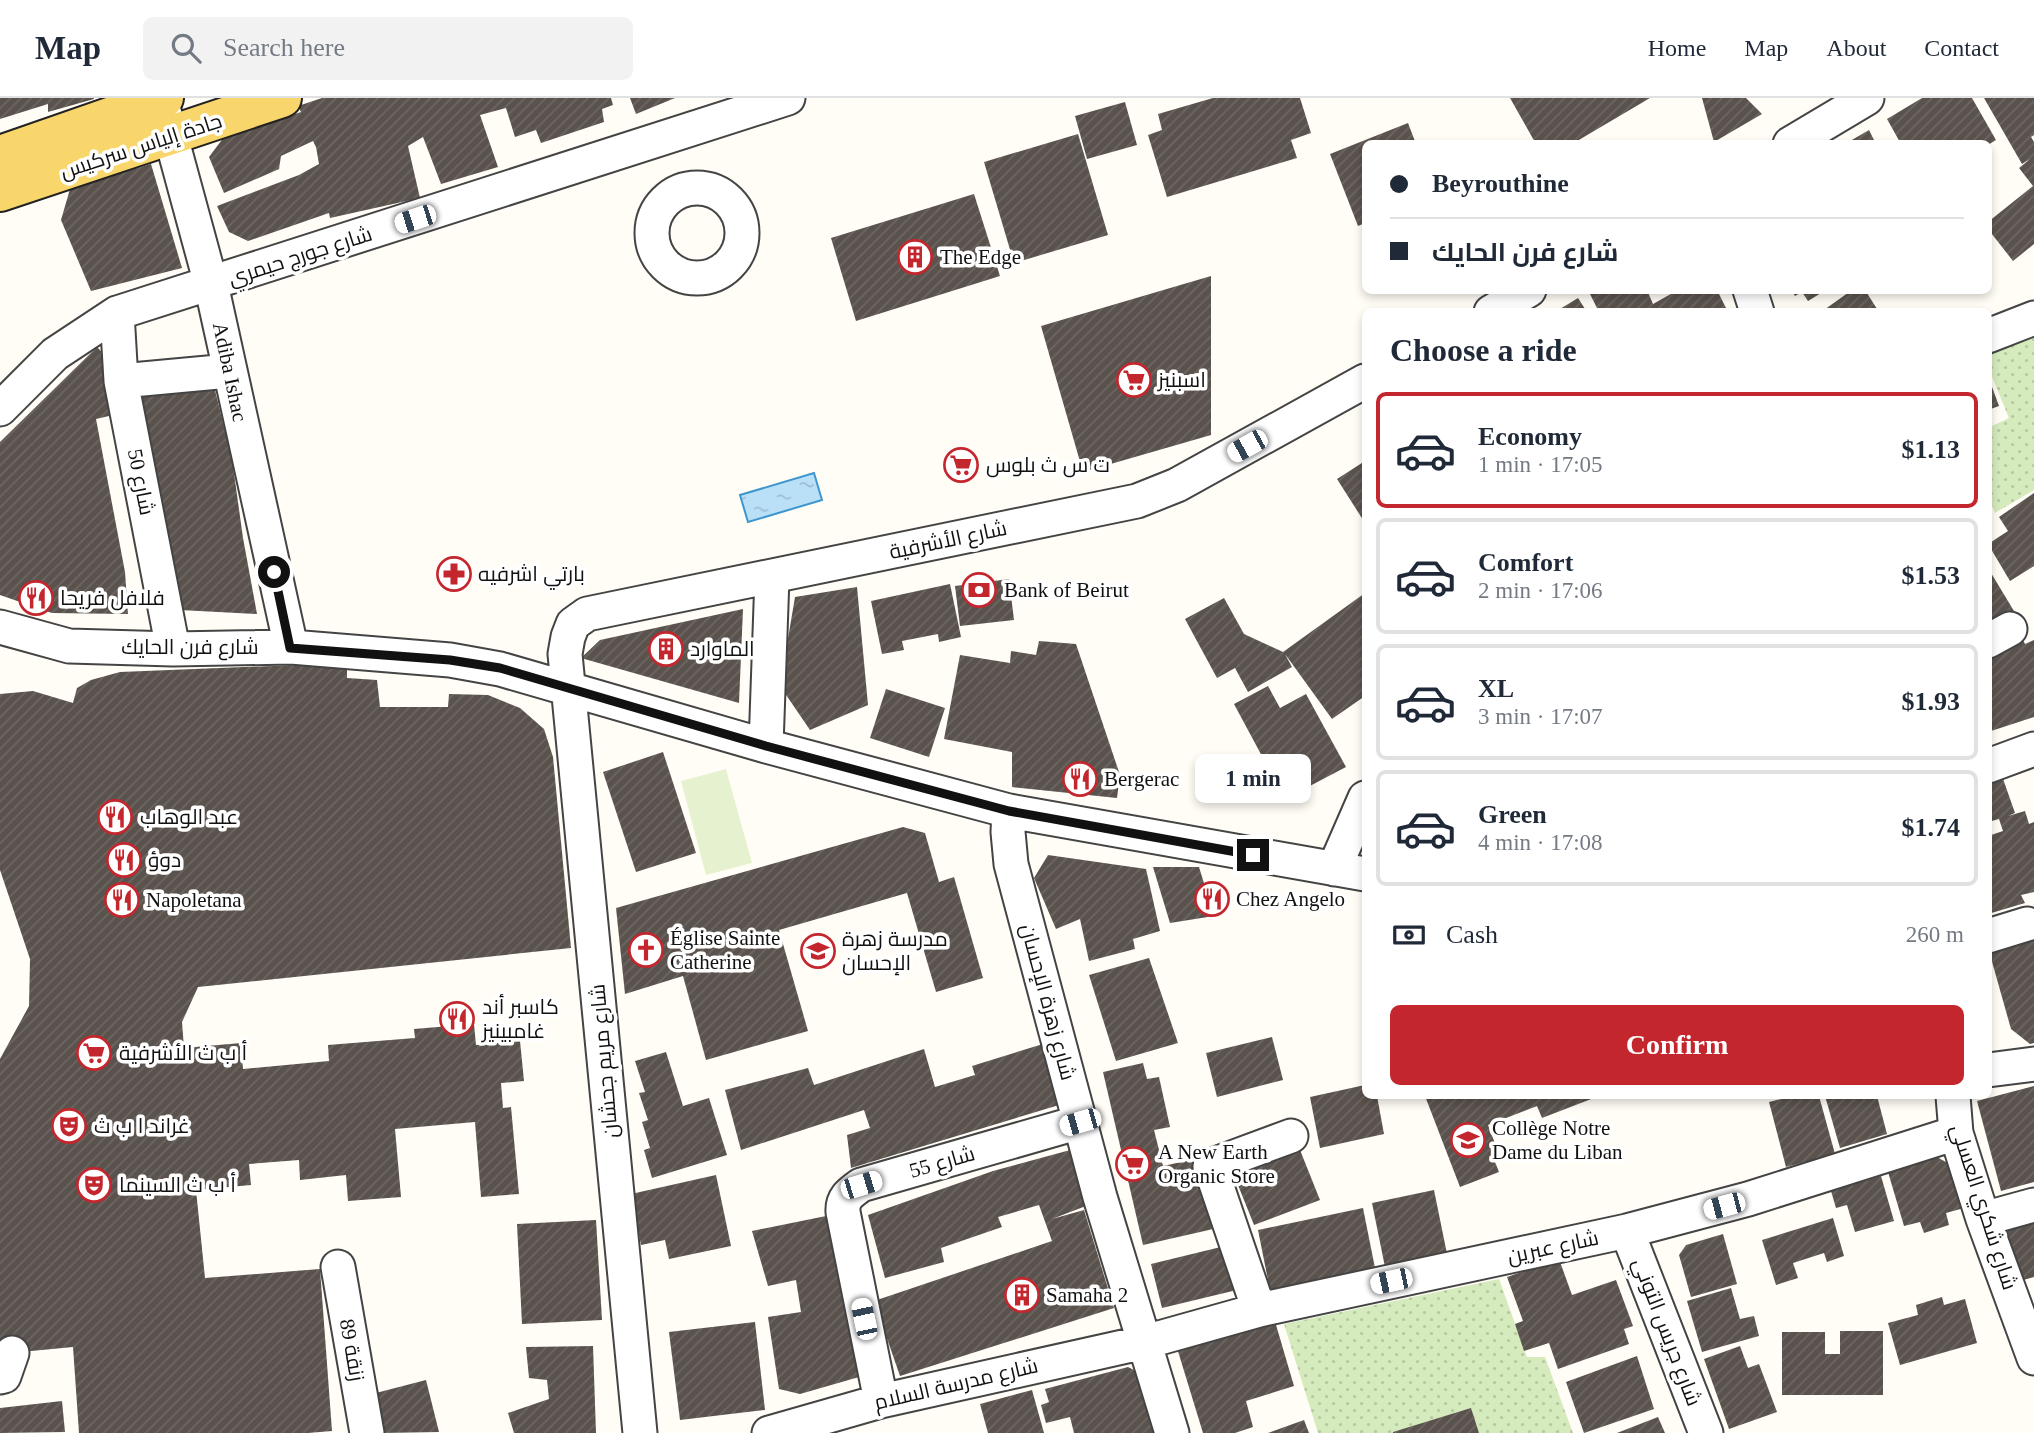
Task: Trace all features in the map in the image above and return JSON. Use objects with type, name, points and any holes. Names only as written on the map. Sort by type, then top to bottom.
[{"type":"main road","name":"جادة إلياس سركيس","points":[[0,155],[162,98]]},
{"type":"main road","name":"جادة إلياس سركيس","points":[[0,192],[282,98]]},
{"type":"street","name":"Adiba Ishac","points":[[162,98],[211,284],[290,648]]},
{"type":"street","name":"شارع جورج حيمري","points":[[0,409],[55,354],[117,313],[670,137],[728,107],[788,98]]},
{"type":"street","points":[[1797,140],[1867,98]]},
{"type":"street","points":[[670,137],[686,189]]},
{"type":"street","points":[[1498,308],[1522,294]]},
{"type":"street","name":"شارع 50","points":[[117,313],[121,382],[173,649]]},
{"type":"street","points":[[1992,334],[2034,318]]},
{"type":"street","points":[[121,382],[229,371]]},
{"type":"street","name":"شارع الأشرفية","points":[[569,688],[565,654],[568,637],[573,624],[587,614],[1137,501],[1177,485],[1362,383]]},
{"type":"street","points":[[766,746],[772,577]]},
{"type":"street","name":"شارع فرن الحايك","points":[[5,633],[69,646],[290,648],[450,660],[500,668],[766,746],[1009,811],[1350,872]]},
{"type":"street","name":"شارع مريم جحشان","points":[[569,688],[570,818],[640,1433]]},
{"type":"street","points":[[1992,765],[2034,749]]},
{"type":"street","name":"شارع زهرة الإحسان","points":[[1009,811],[1007,832],[1011,864],[1080,1122],[1172,1433]]},
{"type":"street","points":[[1350,872],[1362,813]]},
{"type":"street","points":[[1992,935],[2027,925]]},
{"type":"street","points":[[1992,1069],[2034,1064]]},
{"type":"street","name":"شارع شكري العسلي","points":[[1953,1099],[1956,1133],[1983,1219],[2034,1358]]},
{"type":"street","name":"شارع 55","points":[[881,1401],[842,1203],[861,1185],[1080,1122]]},
{"type":"street","name":"شارع عبرين","points":[[1145,1342],[1259,1310],[1627,1231],[1748,1199],[1956,1133]]},
{"type":"street","points":[[1259,1310],[1210,1166],[1291,1136]]},
{"type":"street","points":[[1983,1219],[2034,1205]]},
{"type":"street","name":"شارع جريس التوني","points":[[1627,1231],[1706,1433]]},
{"type":"street","name":"زنقة 89","points":[[338,1267],[367,1433]]},
{"type":"street","name":"شارع مدرسة السلام","points":[[769,1433],[881,1401],[1145,1342]]},
{"type":"green space","points":[[2034,332],[2034,490],[1995,513],[1992,506],[1992,426],[2009,418],[1992,377],[1992,349]]},
{"type":"green space","points":[[726,769],[752,863],[706,875],[681,781]]},
{"type":"green space","points":[[1499,1279],[1527,1357],[1545,1357],[1573,1433],[1318,1433],[1284,1324]]},
{"type":"water","points":[[814,473],[822,500],[748,522],[740,495]]},
{"type":"building","points":[[0,98],[94,99],[48,112],[48,104],[0,119]]},
{"type":"building","points":[[322,98],[611,98],[613,105],[602,109],[604,122],[541,143],[536,130],[515,137],[506,108],[480,115],[498,167],[441,184],[423,137],[408,146],[420,198],[330,218],[329,213],[248,241],[229,232],[217,206],[299,175],[319,164],[316,147],[313,141],[281,156],[279,169],[224,193],[209,157],[224,137],[301,112],[298,106]]},
{"type":"building","points":[[630,98],[675,98],[636,114]]},
{"type":"building","points":[[1213,98],[1300,98],[1311,133],[1291,140],[1297,158],[1167,197],[1148,135],[1162,130],[1158,114]]},
{"type":"building","points":[[1510,98],[1650,98],[1579,140],[1534,140]]},
{"type":"building","points":[[1702,98],[1746,98],[1762,114],[1717,140],[1713,140]]},
{"type":"building","points":[[1922,98],[1972,98],[1996,140],[1992,142],[1992,140],[1899,140],[1887,119]]},
{"type":"building","points":[[1984,98],[2034,98],[2034,135],[2031,137],[2034,142],[2034,244],[2013,261],[1992,234],[1992,219],[2033,186],[2019,168],[2030,159],[2022,164]]},
{"type":"building","points":[[1125,102],[1137,145],[1087,159],[1075,116]]},
{"type":"building","points":[[1408,123],[1414,140],[1365,140]]},
{"type":"building","points":[[1869,130],[1874,140],[1852,140]]},
{"type":"building","points":[[1078,134],[1108,235],[1014,263],[984,162]]},
{"type":"building","points":[[1362,141],[1362,224],[1358,226],[1330,154]]},
{"type":"building","points":[[151,164],[182,268],[91,291],[61,220],[70,189]]},
{"type":"building","name":"The Edge","points":[[974,194],[1000,276],[856,321],[831,238]]},
{"type":"building","name":"اسبنيز","points":[[1211,276],[1211,435],[1083,472],[1041,326]]},
{"type":"building","points":[[1590,294],[1649,294],[1653,304],[1671,294],[1719,294],[1726,308],[1597,308]]},
{"type":"building","points":[[1803,294],[1819,294],[1808,301]]},
{"type":"building","points":[[1846,294],[1868,294],[1876,308],[1827,308]]},
{"type":"building","points":[[1578,298],[1584,308],[1562,308]]},
{"type":"building","points":[[97,347],[119,370],[104,375],[106,390],[126,412],[96,419],[125,572],[128,614],[52,613],[0,595],[0,442]]},
{"type":"building","points":[[213,382],[232,459],[257,614],[180,610],[126,391]]},
{"type":"building","points":[[1992,387],[1999,406],[1992,409]]},
{"type":"building","points":[[1362,463],[1362,518],[1337,479]]},
{"type":"building","points":[[2034,493],[2034,566],[2010,581],[1992,551],[1992,541],[2008,531],[1999,517]]},
{"type":"building","points":[[1992,575],[2017,616],[1992,631]]},
{"type":"building","points":[[1009,579],[1014,620],[960,626],[955,586]]},
{"type":"building","points":[[950,584],[961,637],[939,642],[938,634],[902,641],[904,650],[882,654],[871,601]]},
{"type":"building","points":[[857,587],[868,705],[810,730],[780,686],[795,597]]},
{"type":"building","points":[[1362,595],[1362,698],[1332,719],[1285,654],[1292,667],[1248,692],[1235,668],[1217,678],[1185,619],[1224,598],[1244,634],[1283,652]]},
{"type":"building","name":"الماوارد","points":[[743,609],[739,703],[581,658],[600,640]]},
{"type":"building","points":[[2023,640],[2025,644],[2034,640],[2034,717],[1992,731],[1992,651]]},
{"type":"building","points":[[1039,641],[1076,644],[1120,775],[1117,798],[1012,787],[1012,752],[944,739],[960,655],[1010,663],[1011,651],[1036,655]]},
{"type":"building","name":"أ ب ث الأشرفية","points":[[347,663],[347,678],[377,680],[380,707],[448,707],[449,694],[488,695],[520,708],[544,729],[553,757],[571,948],[198,987],[182,1022],[184,1048],[241,1043],[243,1069],[329,1061],[328,1045],[415,1038],[414,1029],[474,1024],[476,1045],[520,1041],[524,1081],[501,1083],[503,1108],[511,1107],[519,1194],[481,1197],[475,1122],[395,1129],[401,1197],[348,1201],[346,1175],[300,1180],[299,1160],[249,1164],[251,1185],[196,1190],[205,1278],[320,1269],[332,1431],[79,1433],[73,1347],[0,1354],[0,1059],[29,1006],[30,959],[0,870],[0,694],[33,691],[73,703],[77,688],[91,680],[120,672]]},
{"type":"building","points":[[1268,686],[1280,708],[1306,694],[1346,767],[1285,799],[1234,704]]},
{"type":"building","points":[[886,689],[945,708],[929,757],[870,738]]},
{"type":"building","points":[[663,752],[696,853],[636,872],[603,772]]},
{"type":"building","points":[[2002,776],[2015,813],[2008,816],[2025,811],[2029,824],[2034,822],[2034,892],[2021,895],[2025,903],[1992,913],[1992,835],[2003,831],[1999,819],[1992,821],[1992,780]]},
{"type":"building","points":[[903,827],[925,833],[939,882],[954,877],[983,978],[936,992],[907,893],[779,930],[808,1031],[706,1060],[683,976],[625,994],[616,908]]},
{"type":"building","points":[[1048,855],[1146,869],[1160,931],[1133,939],[1135,949],[1089,961],[1080,919],[1056,929],[1034,878]]},
{"type":"building","points":[[1153,867],[1199,867],[1214,916],[1170,923]]},
{"type":"building","points":[[2034,938],[2034,1043],[2030,1044],[2011,1029],[1992,962],[1992,950]]},
{"type":"building","points":[[1149,958],[1178,1043],[1116,1061],[1089,975]]},
{"type":"building","points":[[1272,1037],[1283,1080],[1217,1097],[1206,1053]]},
{"type":"building","points":[[1043,1044],[1059,1105],[851,1168],[847,1135],[870,1128],[864,1110],[741,1150],[725,1090],[808,1068],[814,1085],[924,1049],[935,1087],[975,1075],[972,1066]]},
{"type":"building","points":[[666,1052],[683,1106],[709,1098],[727,1155],[652,1178],[644,1150],[650,1148],[642,1122],[648,1120],[639,1093],[645,1092],[635,1061]]},
{"type":"building","points":[[1143,1063],[1147,1079],[1159,1077],[1170,1127],[1154,1130],[1163,1166],[1195,1159],[1201,1185],[1222,1227],[1143,1245],[1103,1072]]},
{"type":"building","points":[[1362,1086],[1362,1099],[1378,1099],[1384,1134],[1320,1148],[1310,1097]]},
{"type":"building","points":[[2034,1086],[2034,1182],[2001,1191],[1977,1101]]},
{"type":"building","name":"Collège Notre Dame du Liban","points":[[1426,1099],[1591,1099],[1542,1118],[1537,1106],[1488,1125],[1499,1154],[1493,1157],[1499,1172],[1460,1187]]},
{"type":"building","points":[[1782,1099],[1820,1099],[1835,1154],[1786,1167],[1769,1102]]},
{"type":"building","points":[[1826,1099],[1878,1099],[1887,1134],[1840,1148]]},
{"type":"building","points":[[1298,1145],[1320,1200],[1254,1225],[1232,1170]]},
{"type":"building","points":[[1074,1149],[1091,1204],[1052,1219],[1084,1210],[1114,1308],[900,1376],[874,1301],[1052,1241],[1039,1205],[998,1217],[1002,1227],[941,1248],[944,1262],[885,1278],[868,1215],[993,1171]]},
{"type":"building","points":[[1937,1157],[1951,1165],[1964,1208],[1946,1213],[1949,1225],[1924,1233],[1920,1222],[1904,1226],[1888,1172]]},
{"type":"building","points":[[716,1175],[731,1246],[669,1259],[665,1240],[641,1245],[631,1194]]},
{"type":"building","points":[[1881,1176],[1894,1221],[1855,1232],[1847,1205],[1836,1208],[1831,1191]]},
{"type":"building","points":[[1434,1190],[1447,1254],[1385,1267],[1372,1203]]},
{"type":"building","points":[[1363,1208],[1375,1268],[1270,1290],[1258,1230]]},
{"type":"building","points":[[2034,1211],[2034,1277],[2016,1282],[2002,1230]]},
{"type":"building","points":[[826,1216],[842,1266],[866,1375],[800,1394],[779,1389],[768,1317],[801,1312],[796,1280],[768,1286],[752,1231]]},
{"type":"building","points":[[1833,1218],[1844,1256],[1827,1262],[1824,1253],[1793,1263],[1798,1278],[1776,1285],[1762,1240]]},
{"type":"building","points":[[596,1220],[602,1320],[522,1324],[517,1224]]},
{"type":"building","points":[[1723,1234],[1737,1284],[1691,1297],[1679,1255],[1686,1245]]},
{"type":"building","points":[[1229,1245],[1241,1289],[1162,1308],[1151,1264]]},
{"type":"building","points":[[1559,1259],[1572,1295],[1616,1280],[1633,1326],[1624,1329],[1629,1344],[1558,1369],[1549,1343],[1524,1351],[1515,1324],[1523,1321],[1507,1277]]},
{"type":"building","points":[[1731,1288],[1740,1319],[1754,1316],[1759,1336],[1702,1352],[1687,1301]]},
{"type":"building","points":[[1942,1297],[1944,1305],[1965,1299],[1977,1343],[1900,1365],[1888,1323],[1918,1315],[1916,1305]]},
{"type":"building","points":[[1274,1318],[1294,1386],[1246,1401],[1253,1427],[1235,1433],[1203,1433],[1177,1348]]},
{"type":"building","points":[[755,1322],[765,1410],[680,1420],[669,1332]]},
{"type":"building","points":[[1840,1331],[1883,1331],[1883,1395],[1782,1395],[1782,1332],[1825,1332],[1825,1354],[1840,1354]]},
{"type":"building","points":[[593,1346],[596,1433],[514,1433],[508,1413],[549,1399],[547,1380],[529,1378],[526,1347]]},
{"type":"building","points":[[1740,1346],[1748,1368],[1759,1364],[1777,1412],[1729,1429],[1704,1359]]},
{"type":"building","points":[[1637,1356],[1654,1409],[1584,1433],[1566,1382]]},
{"type":"building","points":[[1128,1367],[1140,1373],[1156,1433],[1074,1433],[1070,1417],[1046,1423],[1041,1405],[1049,1402],[1045,1389]]},
{"type":"building","points":[[426,1380],[439,1432],[382,1433],[372,1394]]},
{"type":"building","points":[[1032,1390],[1044,1433],[988,1433],[980,1404]]},
{"type":"building","points":[[62,1401],[65,1432],[0,1433],[0,1408]]},
{"type":"building","points":[[1471,1408],[1479,1433],[1393,1433],[1393,1432]]},
{"type":"building","points":[[1658,1417],[1665,1433],[1617,1433]]},
{"type":"building","points":[[1304,1420],[1309,1433],[1268,1433]]},
{"type":"place","name":"The Edge","points":[[915,257]]},
{"type":"place","name":"اسبنيز","points":[[1134,380]]},
{"type":"place","name":"ت س ث بلوس","points":[[961,465]]},
{"type":"place","name":"بارتي اشرفيه","points":[[454,574]]},
{"type":"place","name":"Bank of Beirut","points":[[979,590]]},
{"type":"place","name":"فلافل فريحا","points":[[36,598]]},
{"type":"place","name":"الماوارد","points":[[666,649]]},
{"type":"place","name":"Bergerac","points":[[1080,779]]},
{"type":"place","name":"عبد الوهاب","points":[[115,817]]},
{"type":"place","name":"دوؤ","points":[[124,860]]},
{"type":"place","name":"Chez Angelo","points":[[1212,899]]},
{"type":"place","name":"Napoletana","points":[[122,900]]},
{"type":"place","name":"Église Sainte Catherine","points":[[646,950]]},
{"type":"place","name":"مدرسة زهرة الإحسان","points":[[818,951]]},
{"type":"place","name":"كاسبر أند غامبينيز","points":[[457,1019]]},
{"type":"place","name":"أ ب ث الأشرفية","points":[[94,1053]]},
{"type":"place","name":"غراند ا ب ث","points":[[69,1126]]},
{"type":"place","name":"Collège Notre Dame du Liban","points":[[1468,1140]]},
{"type":"place","name":"A New Earth Organic Store","points":[[1133,1164]]},
{"type":"place","name":"أ ب ث السينما","points":[[94,1185]]},
{"type":"place","name":"Samaha 2","points":[[1022,1295]]},
{"type":"route","points":[[274,572],[290,648],[450,660],[500,668],[766,746],[1009,811],[1253,855]]}]
